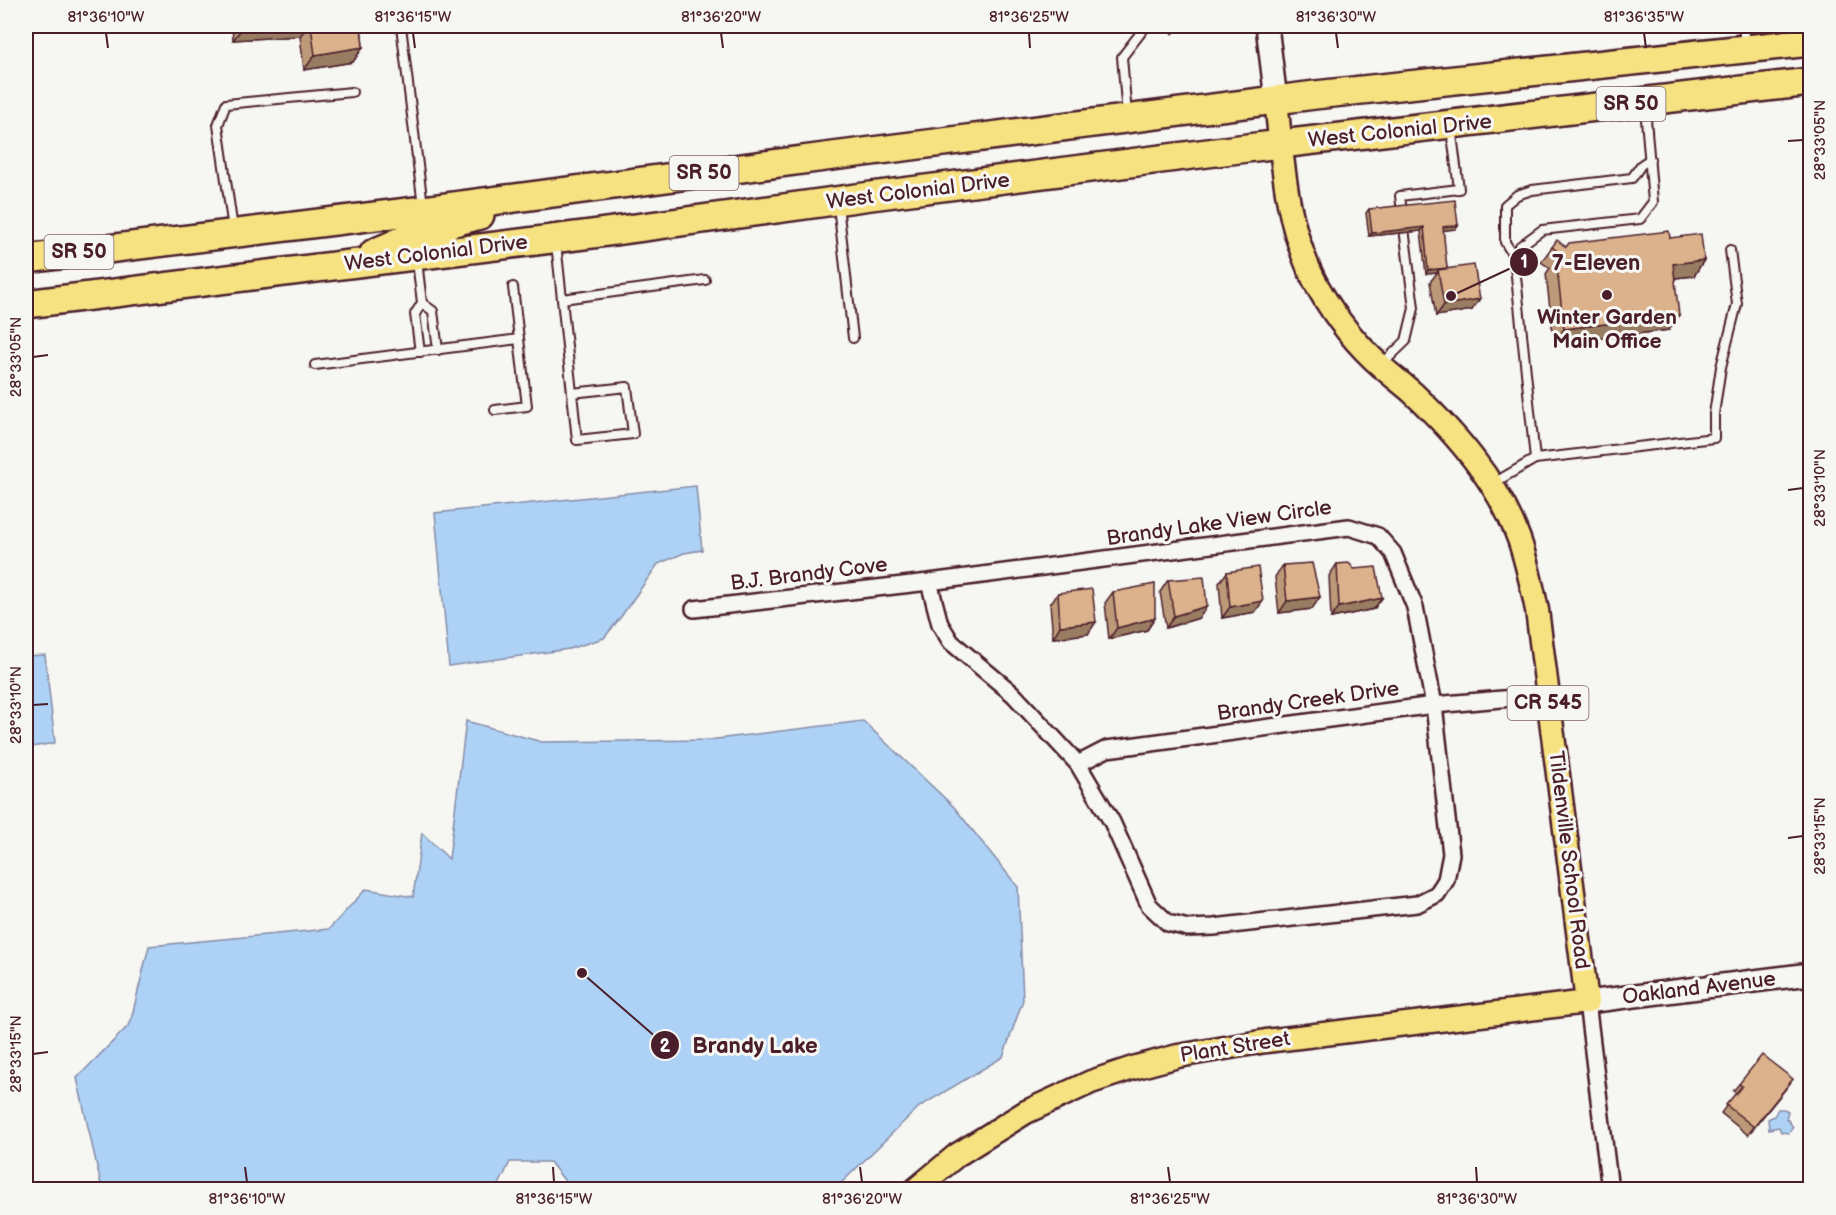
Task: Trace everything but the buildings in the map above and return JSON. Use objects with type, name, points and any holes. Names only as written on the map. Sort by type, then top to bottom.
[{"type":"highway","name":"West Colonial Drive","points":[[26,259],[565,192],[1744,37],[1810,42]]},
{"type":"highway","name":"West Colonial Drive","points":[[26,304],[555,239],[1280,145],[1810,82]]},
{"type":"highway","points":[[417,255],[451,223],[565,192]]},
{"type":"highway","points":[[348,264],[405,240],[418,228],[423,210]]},
{"type":"main road","name":"CR 545","points":[[1276,100],[1280,145]]},
{"type":"main road","name":"Tildenville School Road","points":[[1280,145],[1290,216],[1306,263],[1319,290],[1354,338],[1380,366],[1411,391],[1446,426],[1492,484],[1518,537],[1529,570],[1537,610],[1587,1002]]},
{"type":"main road","name":"Plant Street","points":[[915,1190],[957,1155],[1026,1112],[1091,1082],[1133,1068],[1178,1056],[1266,1041],[1587,1002]]},
{"type":"street","name":"CR 545","points":[[1267,26],[1276,100]]},
{"type":"street","name":"Brandy Lake View Circle","points":[[1349,526],[1378,536],[1393,553],[1415,607],[1434,705],[1451,854],[1446,880],[1437,894],[1417,904],[1215,927],[1188,928],[1168,923],[1149,905],[1112,822],[1078,764],[1013,694],[951,642],[940,624],[929,582],[1349,526]]},
{"type":"street","name":"B.J. Brandy Cove","points":[[694,609],[929,582]]},
{"type":"street","name":"Brandy Creek Drive","points":[[1078,764],[1107,749],[1434,705],[1548,695]]},
{"type":"street","name":"Oakland Avenue","points":[[1587,1002],[1810,974]]},
{"type":"street","name":"Tildenville School Road","points":[[1587,1002],[1610,1190]]},
{"type":"lane","points":[[401,26],[423,210]]},
{"type":"lane","points":[[1127,119],[1122,57],[1146,26]]},
{"type":"lane","points":[[233,234],[218,125],[226,104],[352,92]]},
{"type":"lane","points":[[1514,257],[1520,246],[1542,230],[1640,219],[1653,202],[1644,102]]},
{"type":"lane","points":[[1380,366],[1406,340],[1414,308],[1400,195],[1459,189],[1451,126]]},
{"type":"lane","points":[[1535,459],[1514,257],[1505,242],[1505,205],[1517,195],[1532,190],[1632,178],[1641,165],[1650,159]]},
{"type":"lane","points":[[838,201],[853,338]]},
{"type":"lane","points":[[555,239],[577,440],[633,434],[627,387],[572,393]]},
{"type":"lane","points":[[1492,484],[1535,459],[1714,438],[1714,414],[1721,367],[1737,304],[1730,250]]},
{"type":"lane","points":[[417,255],[422,303],[415,314],[420,352]]},
{"type":"lane","points":[[562,299],[705,280]]},
{"type":"lane","points":[[495,410],[527,406],[513,286]]},
{"type":"lane","points":[[422,303],[433,311],[438,350]]},
{"type":"lane","points":[[315,365],[519,339]]},
{"type":"water","points":[[696,486],[702,550],[684,553],[658,564],[604,638],[569,649],[449,666],[435,513]]},
{"type":"water","points":[[45,655],[55,743],[26,748],[26,656]]},
{"type":"water","points":[[466,721],[542,742],[709,740],[863,721],[954,807],[1018,887],[1023,1000],[1003,1057],[919,1107],[835,1189],[571,1189],[550,1162],[510,1162],[497,1189],[102,1189],[77,1078],[130,1024],[149,946],[329,929],[366,889],[413,897],[422,833],[449,859]]},
{"type":"water","points":[[1778,1109],[1788,1111],[1786,1120],[1793,1127],[1789,1133],[1781,1132],[1779,1127],[1769,1129],[1768,1119],[1774,1116]]},
{"type":"place","name":"Winter Garden Main Office","points":[[1607,295]]},
{"type":"place","name":"7-Eleven","points":[[1451,296]]},
{"type":"place","name":"Brandy Lake","points":[[582,973]]}]
